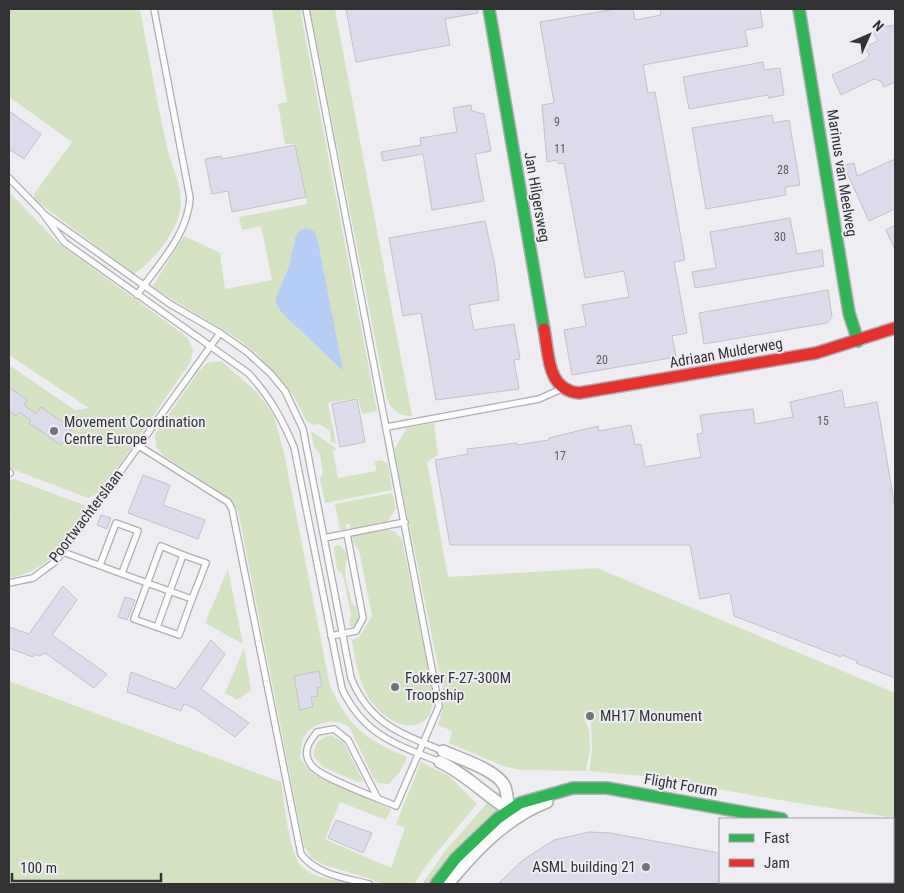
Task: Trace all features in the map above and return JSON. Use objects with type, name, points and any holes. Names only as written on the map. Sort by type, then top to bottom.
[{"type":"street","name":"Jan Hilgersweg","points":[[489,9],[552,373],[560,388]]},
{"type":"street","name":"Marinus van Meelweg","points":[[799,9],[850,313],[858,341]]},
{"type":"street","name":"Adriaan Mulderweg","points":[[560,388],[565,392],[579,393],[816,353],[895,328]]},
{"type":"street","points":[[441,757],[481,768],[500,781],[504,786],[510,810]]},
{"type":"street","points":[[441,757],[488,797],[510,810]]},
{"type":"street","name":"Flight Forum","points":[[436,884],[456,858],[520,803],[577,791],[608,788],[776,818]]},
{"type":"street","points":[[448,884],[471,856],[515,818],[560,796],[577,791]]},
{"type":"street","name":"Flight Forum","points":[[577,791],[620,796],[745,818]]},
{"type":"lane","points":[[137,295],[178,237],[190,212],[190,198],[154,9]]},
{"type":"lane","points":[[306,9],[439,706],[396,806],[377,798],[312,767],[307,756],[308,744],[317,732],[334,729],[348,740],[377,798]]},
{"type":"lane","points":[[9,178],[42,212],[64,242],[248,373],[262,388],[282,420],[294,447],[342,688],[350,705],[361,720],[388,740],[419,754],[441,757]]},
{"type":"lane","points":[[42,212],[170,304],[220,333],[247,352],[271,374],[285,391],[303,429],[351,678],[358,695],[380,722],[424,743],[441,757]]},
{"type":"lane","name":"Poortwachterslaan","points":[[9,583],[33,578],[56,561],[220,333]]},
{"type":"lane","points":[[387,426],[539,399],[560,388]]},
{"type":"lane","points":[[139,446],[228,502],[232,509],[301,854],[309,864],[320,870],[369,884]]},
{"type":"lane","points":[[324,538],[405,522]]},
{"type":"lane","points":[[100,565],[116,523],[138,531],[122,574]]},
{"type":"lane","points":[[331,636],[356,631],[363,618],[347,534]]},
{"type":"lane","points":[[161,546],[206,563],[179,635],[134,618],[147,583],[161,546]]},
{"type":"lane","points":[[63,552],[192,600]]},
{"type":"lane","points":[[157,627],[183,555]]},
{"type":"green space","points":[[9,9],[140,9],[160,116],[181,196],[181,204],[177,220],[162,247],[156,255],[134,274],[35,200],[34,194],[72,142],[9,97]]},
{"type":"green space","points":[[272,9],[300,9],[377,411],[362,414],[358,398],[328,403],[336,443],[331,442],[330,431],[319,424],[312,425],[306,420],[293,395],[254,351],[232,335],[152,287],[184,236],[220,253],[225,289],[272,280],[261,226],[242,230],[239,217],[307,204],[295,144],[285,144],[278,104],[287,102]],"holes":[[[295,238],[318,241],[342,370],[282,313],[276,304],[276,297],[289,266]]]},
{"type":"green space","points":[[310,9],[335,9],[412,416],[396,412],[387,399]]},
{"type":"green space","points":[[9,192],[58,243],[187,337],[193,350],[191,361],[100,493],[88,498],[9,468],[9,365],[75,410],[89,408],[9,355]]},
{"type":"green space","points":[[221,361],[257,392],[274,416],[284,453],[330,686],[344,712],[360,731],[380,744],[407,757],[400,772],[389,784],[378,783],[372,775],[350,728],[345,724],[338,722],[324,723],[311,728],[306,733],[302,741],[300,758],[313,774],[391,809],[386,820],[340,802],[325,839],[391,868],[405,828],[396,824],[421,762],[449,776],[477,804],[428,863],[414,884],[382,884],[324,865],[312,858],[304,846],[238,510],[229,498],[163,455],[156,447],[155,434],[199,371],[207,363]]},
{"type":"green space","points":[[434,423],[438,455],[427,462],[448,577],[597,568],[895,693],[895,818],[644,776],[589,771],[592,750],[591,714],[585,720],[589,731],[590,750],[586,771],[520,770],[503,766],[449,743],[452,731],[438,725],[444,695],[394,450],[407,428]]},
{"type":"green space","points":[[311,431],[337,449],[333,451],[338,478],[376,471],[375,461],[381,460],[388,464],[392,490],[325,503],[320,479],[323,473],[320,454],[314,447]]},
{"type":"green space","points":[[14,479],[84,505],[86,514],[62,546],[45,563],[23,575],[9,578],[9,521],[11,515],[9,514],[9,481]]},
{"type":"green space","points":[[392,493],[396,508],[388,521],[351,529],[350,524],[346,524],[346,529],[340,530],[335,504]]},
{"type":"green space","points":[[386,529],[395,532],[402,540],[434,697],[429,716],[421,723],[413,725],[395,722],[372,703],[359,675],[352,640],[360,636],[372,616],[359,550],[354,545],[352,536]]},
{"type":"green space","points":[[339,545],[346,554],[346,578],[352,603],[356,607],[358,619],[353,627],[349,626],[351,615],[343,575],[337,570],[334,549],[335,546]]},
{"type":"green space","points":[[228,569],[243,644],[205,623]]},
{"type":"green space","points":[[244,648],[251,690],[237,700],[225,693]]},
{"type":"green space","points":[[9,681],[281,782],[291,840],[298,861],[303,868],[313,874],[350,884],[9,884]]},
{"type":"green space","points":[[331,735],[343,742],[363,781],[358,782],[323,767],[314,757],[318,743],[323,738]]},
{"type":"green space","points":[[488,802],[497,808],[494,816],[432,884],[422,884],[446,850]]},
{"type":"water","points":[[307,228],[314,231],[318,241],[343,371],[282,313],[276,304],[276,297],[289,266],[295,238],[300,230]]},
{"type":"building","points":[[346,9],[478,9],[478,13],[445,19],[450,45],[356,62]]},
{"type":"building","points":[[616,9],[633,9],[635,20],[661,15],[660,9],[760,9],[763,27],[745,30],[748,46],[643,65],[648,93],[655,92],[685,260],[674,262],[687,333],[672,336],[676,357],[572,375],[564,330],[586,326],[582,305],[629,297],[624,271],[585,278],[564,163],[559,164],[556,160],[547,162],[542,105],[554,103],[540,22]]},
{"type":"building","points":[[895,25],[895,82],[884,87],[881,81],[874,79],[841,95],[832,75],[865,60],[869,55],[865,47],[878,41],[872,29]]},
{"type":"building","points":[[763,62],[764,70],[780,68],[784,95],[769,98],[768,95],[689,109],[683,77]]},
{"type":"building","points":[[471,105],[472,111],[484,114],[491,151],[475,154],[484,201],[432,210],[423,154],[383,161],[381,152],[421,145],[420,138],[457,132],[453,108]]},
{"type":"building","points":[[9,111],[41,134],[24,159],[9,149]]},
{"type":"building","points":[[772,115],[774,123],[789,120],[800,185],[785,187],[786,195],[706,209],[692,128]]},
{"type":"building","points":[[295,145],[306,197],[232,212],[228,191],[212,194],[205,159],[221,156],[222,159]]},
{"type":"building","points":[[895,159],[895,209],[869,221],[847,173],[842,174],[840,166],[854,163],[857,176]]},
{"type":"building","points":[[790,218],[797,254],[822,250],[824,266],[695,288],[692,272],[716,268],[710,232]]},
{"type":"building","points":[[485,221],[495,266],[499,300],[469,305],[474,330],[514,324],[520,359],[514,360],[519,389],[436,400],[421,313],[403,316],[389,238]]},
{"type":"building","points":[[895,225],[895,250],[886,230]]},
{"type":"building","points":[[828,290],[832,317],[827,323],[704,344],[699,313]]},
{"type":"building","points":[[9,387],[27,400],[24,405],[36,414],[41,407],[72,429],[61,445],[29,423],[31,420],[19,412],[16,416],[9,411]]},
{"type":"building","points":[[842,390],[845,408],[877,402],[895,508],[895,678],[856,663],[857,661],[842,655],[841,657],[734,616],[730,593],[700,599],[690,545],[450,545],[435,460],[468,454],[467,449],[549,440],[549,438],[598,426],[599,431],[631,425],[635,445],[641,444],[645,467],[701,457],[697,434],[703,433],[700,415],[753,409],[755,424],[793,417],[790,402]]},
{"type":"building","points":[[357,399],[365,442],[340,447],[332,404]]},
{"type":"building","points":[[143,475],[170,485],[163,505],[205,520],[198,539],[128,513]]},
{"type":"building","points":[[101,515],[111,518],[107,529],[97,525]]},
{"type":"building","points":[[63,586],[77,600],[52,635],[107,674],[94,688],[45,653],[39,656],[34,654],[33,657],[9,648],[9,627],[29,634]]},
{"type":"building","points":[[125,597],[135,600],[127,620],[118,617]]},
{"type":"building","points":[[211,640],[225,654],[201,689],[249,723],[235,737],[194,708],[184,704],[181,711],[127,692],[131,672],[176,689]]},
{"type":"building","points":[[319,671],[322,687],[317,688],[318,696],[311,697],[313,707],[300,710],[294,676]]},
{"type":"building","points":[[336,820],[372,833],[363,853],[328,838]]},
{"type":"building","name":"ASML building 21","points":[[589,832],[610,833],[719,853],[720,884],[498,884],[523,860],[554,840]]},
{"type":"traffic: fast","points":[[489,9],[544,329]]},
{"type":"traffic: fast","points":[[799,9],[849,313],[858,341]]},
{"type":"traffic: fast","points":[[436,884],[456,858],[498,818],[520,803],[573,788],[607,788],[776,818]]},
{"type":"traffic: jam","points":[[544,329],[551,370],[555,378],[561,385],[579,393],[816,353],[895,328]]},
{"type":"place","name":"Movement Coordination Centre Europe","points":[[54,431]]},
{"type":"place","name":"Fokker F-27-300M Troopship","points":[[395,687]]},
{"type":"place","name":"MH17 Monument","points":[[590,716]]},
{"type":"place","name":"ASML building 21","points":[[646,867]]}]
